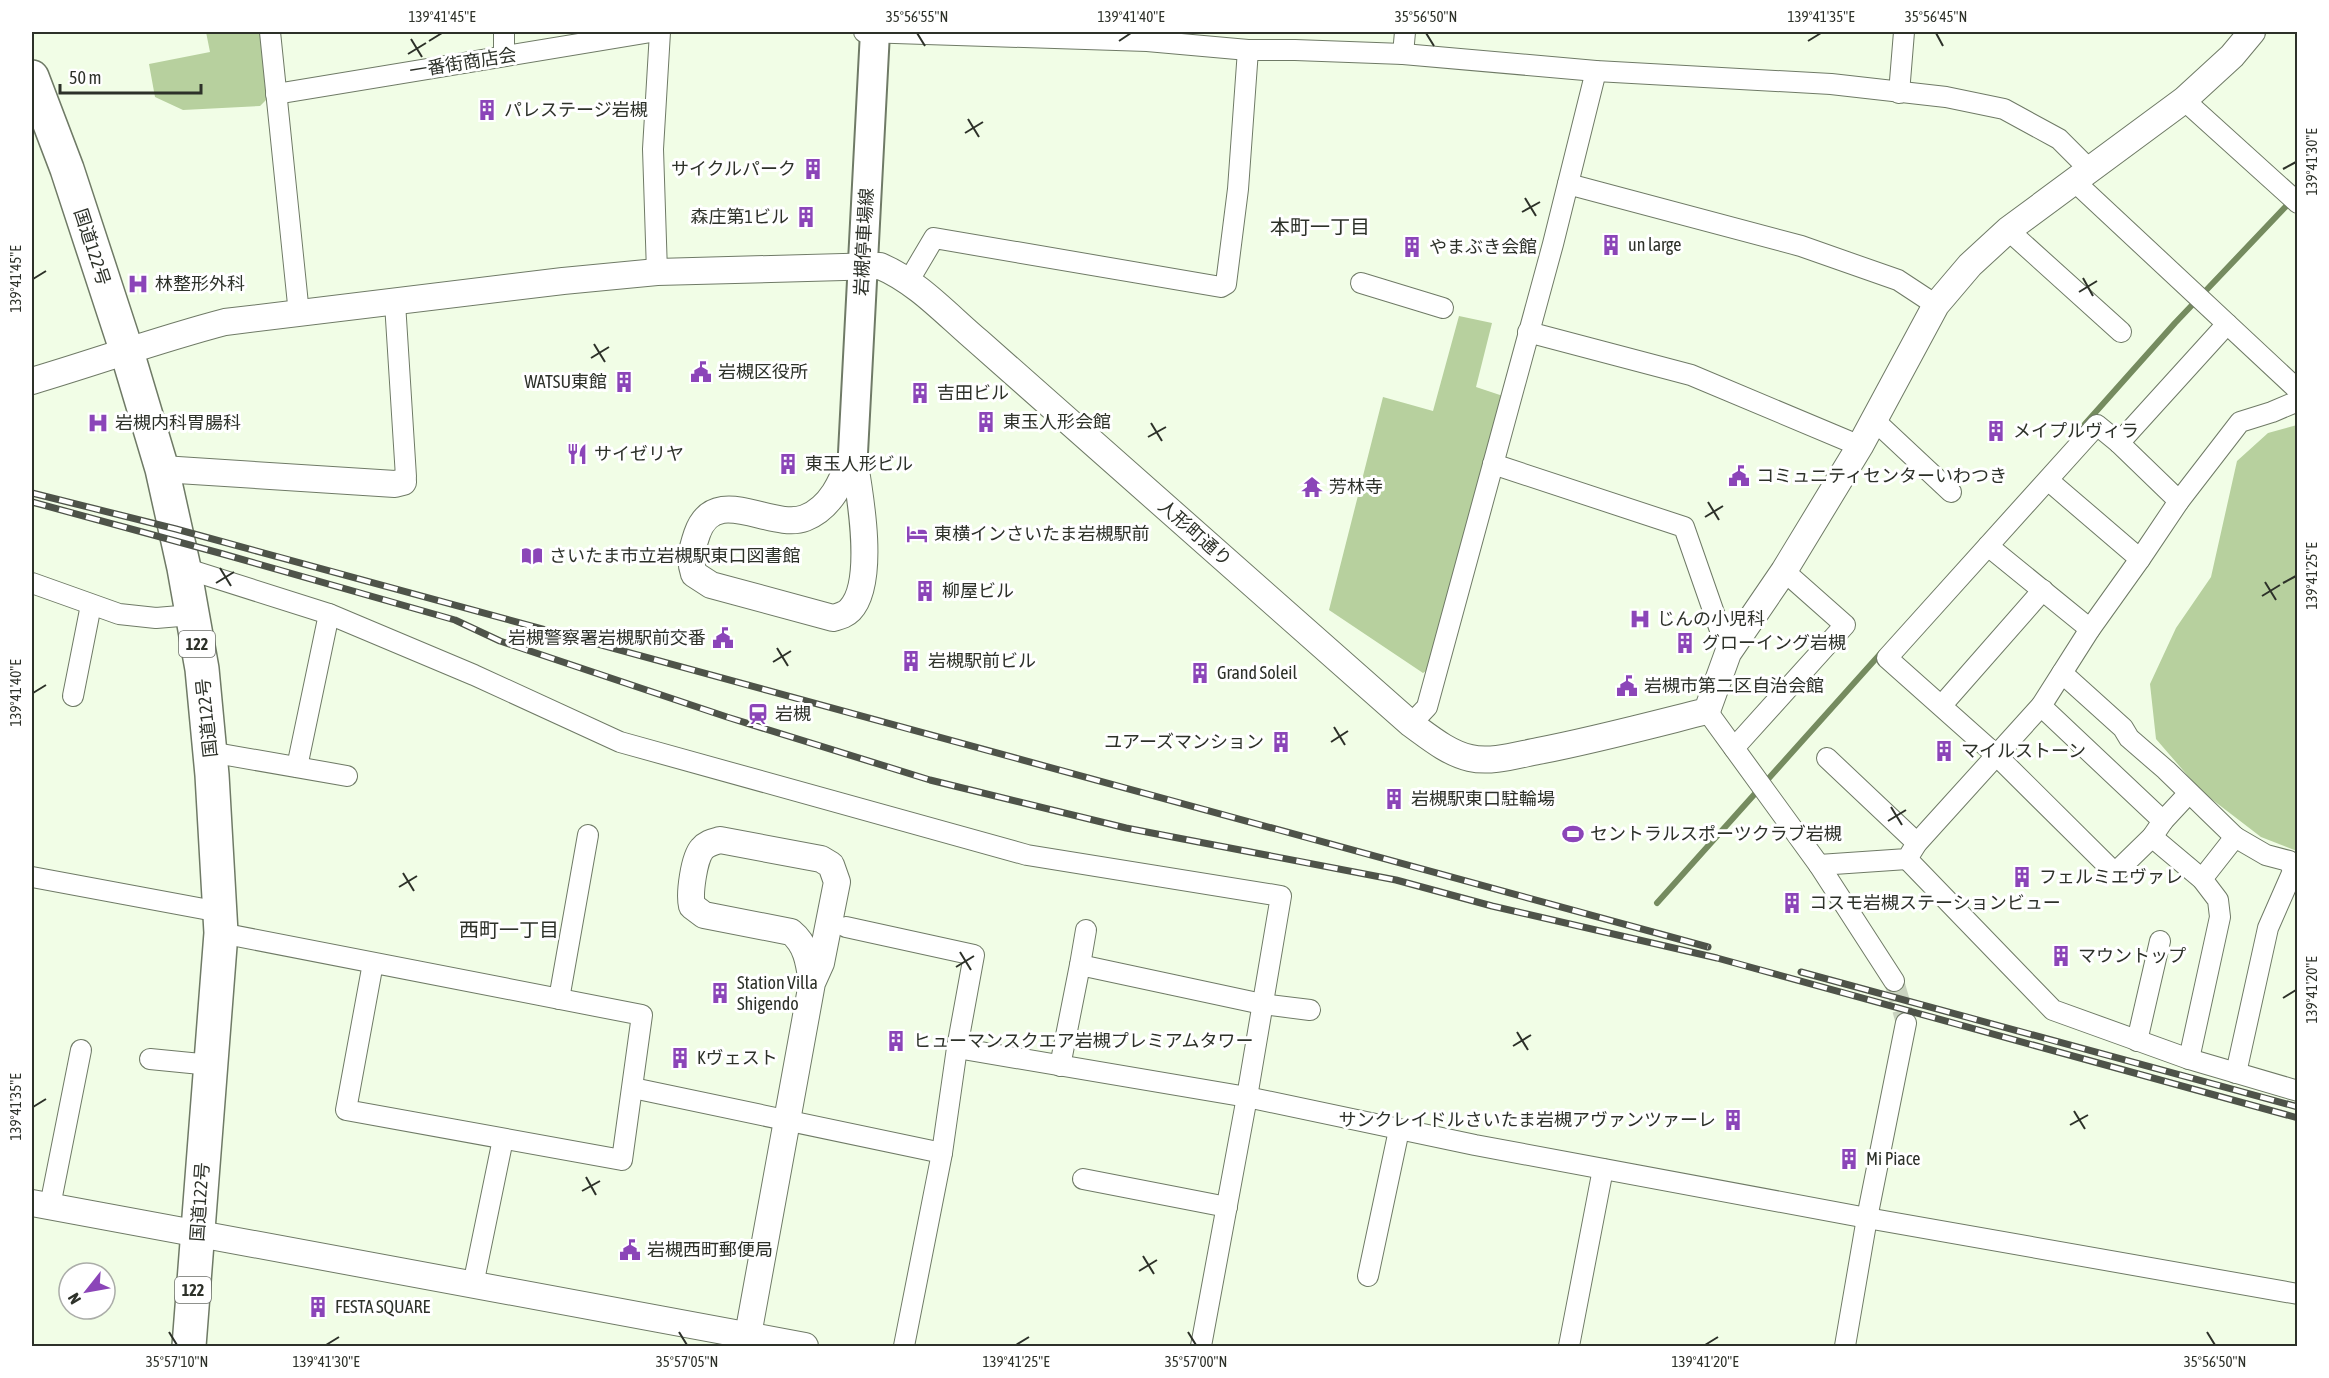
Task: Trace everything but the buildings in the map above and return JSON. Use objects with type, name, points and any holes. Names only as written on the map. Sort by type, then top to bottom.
[{"type":"highway","name":"国道122号","points":[[32,77],[67,169],[127,352],[162,469],[184,568],[202,669],[210,752],[220,923],[189,1347]]},
{"type":"main road","name":"岩槻停車場線","points":[[853,453],[875,32]]},
{"type":"street","points":[[270,32],[298,314]]},
{"type":"street","points":[[504,32],[504,56]]},
{"type":"street","name":"一番街商店会","points":[[276,94],[651,32]]},
{"type":"street","points":[[657,273],[653,149],[660,32]]},
{"type":"street","points":[[861,32],[1147,41],[1248,50],[1403,54],[1596,70],[1831,84],[1946,97],[2004,109],[2059,139],[2082,175],[2227,324],[2298,390]]},
{"type":"street","points":[[1403,54],[1405,32]]},
{"type":"street","points":[[1899,93],[1904,32]]},
{"type":"street","points":[[1894,981],[1819,865],[1707,711],[1728,653],[1784,571],[1860,446],[1936,305],[1970,265],[2008,230],[2184,100],[2232,56],[2252,32]]},
{"type":"street","points":[[908,282],[934,238],[1221,287],[1226,284],[1238,189],[1248,50]]},
{"type":"street","points":[[1411,724],[1427,707],[1569,184],[1596,70]]},
{"type":"street","points":[[2184,100],[2298,203]]},
{"type":"street","points":[[1569,184],[1801,246],[1898,280],[1936,305]]},
{"type":"street","points":[[2008,230],[2121,332]]},
{"type":"street","name":"人形町通り","points":[[32,381],[127,352],[170,336],[225,322],[563,281],[657,273],[880,266],[908,282],[979,342],[1411,724],[1437,743],[1471,759],[1490,759],[1598,739],[1707,711]]},
{"type":"street","points":[[1361,283],[1443,308]]},
{"type":"street","points":[[162,469],[399,484],[404,482],[406,477],[395,303]]},
{"type":"street","points":[[2119,443],[2227,324]]},
{"type":"street","points":[[1528,332],[1691,375],[1860,446]]},
{"type":"street","points":[[1819,865],[1912,851],[2041,706],[2090,629],[2179,501],[2240,422],[2298,401]]},
{"type":"street","points":[[1874,420],[1951,492]]},
{"type":"street","points":[[2179,501],[2097,425],[2049,481],[1887,658],[1996,755],[2115,873],[2189,793]]},
{"type":"street","points":[[853,453],[863,516],[865,557],[858,598],[852,609],[845,615],[833,618],[711,585],[694,574],[690,558],[700,527],[711,514],[735,509],[783,520],[794,521],[805,518],[829,501],[838,488],[853,453]]},
{"type":"street","points":[[1492,464],[1684,527],[1728,653]]},
{"type":"street","points":[[2049,481],[2140,559]]},
{"type":"street","points":[[1988,546],[2090,629]]},
{"type":"street","points":[[184,568],[329,614],[474,675],[620,742],[1027,855],[1281,896],[1201,1347]]},
{"type":"street","points":[[1734,748],[1845,625],[1784,571]]},
{"type":"street","points":[[32,583],[119,614],[156,618],[192,615]]},
{"type":"street","points":[[1942,705],[2043,590]]},
{"type":"street","points":[[73,696],[91,604]]},
{"type":"street","points":[[297,767],[329,614]]},
{"type":"street","points":[[2062,674],[2123,728],[2129,738],[2235,837],[2266,855],[2289,861],[2293,871],[2290,894],[2268,928],[2236,1072]]},
{"type":"street","points":[[2041,706],[2157,829],[2218,900],[2220,917],[2189,1059]]},
{"type":"street","points":[[210,752],[347,776]]},
{"type":"street","points":[[1827,758],[2053,1010],[2189,1059],[2298,1091]]},
{"type":"street","points":[[559,999],[588,835]]},
{"type":"street","points":[[2202,879],[2235,837]]},
{"type":"street","points":[[747,1342],[812,983],[839,921],[837,882],[831,865],[821,859],[720,840],[711,842],[697,856],[690,898],[692,906],[704,915],[791,932],[813,929],[839,921],[974,955],[957,1048],[942,1153],[904,1347]]},
{"type":"street","points":[[32,878],[220,923],[373,963],[642,1015],[622,1160],[346,1110],[373,963]]},
{"type":"street","points":[[1060,1066],[1086,930]]},
{"type":"street","points":[[791,932],[800,939],[805,949],[812,983]]},
{"type":"street","points":[[2137,1041],[2160,941]]},
{"type":"street","points":[[1080,965],[1262,1004],[1310,1010]]},
{"type":"street","points":[[1845,1347],[1867,1218],[1906,1023]]},
{"type":"street","points":[[957,1048],[1247,1097],[1399,1130],[1603,1169],[2298,1294]]},
{"type":"street","points":[[81,1050],[40,1204],[473,1285],[747,1342],[805,1347]]},
{"type":"street","points":[[150,1059],[211,1065]]},
{"type":"street","points":[[633,1088],[942,1153]]},
{"type":"street","points":[[1368,1276],[1399,1130]]},
{"type":"street","points":[[473,1285],[503,1139]]},
{"type":"street","points":[[1569,1347],[1603,1169]]},
{"type":"street","points":[[1083,1179],[1227,1207]]},
{"type":"green space","points":[[206,32],[261,32],[266,100],[260,106],[183,110],[155,97],[149,64],[210,52]]},
{"type":"green space","points":[[1459,316],[1492,323],[1476,387],[1506,397],[1431,668],[1423,673],[1329,610],[1383,397],[1433,411]]},
{"type":"green space","points":[[2297,425],[2297,851],[2261,837],[2201,791],[2156,739],[2150,684],[2176,628],[2211,577],[2237,461],[2268,433]]},
{"type":"waterway","points":[[2085,424],[2175,323],[2292,200]]},
{"type":"waterway","points":[[1657,903],[1881,653]]},
{"type":"tunnel","points":[[1894,981],[1906,1023]]},
{"type":"railway","points":[[32,493],[176,529],[1708,947]]},
{"type":"railway","points":[[32,502],[455,620],[500,641],[727,717],[930,780],[1126,828],[1396,880],[1492,906],[1717,958],[2298,1118]]},
{"type":"railway","points":[[1801,972],[2298,1107]]},
{"type":"place","name":"パレステージ岩槻","points":[[487,110]]},
{"type":"place","name":"サイクルパーク","points":[[813,169]]},
{"type":"place","name":"森庄第1ビル","points":[[806,217]]},
{"type":"place","name":"un large","points":[[1611,245]]},
{"type":"place","name":"やまぶき会館","points":[[1412,247]]},
{"type":"place","name":"林整形外科","points":[[138,284]]},
{"type":"place","name":"岩槻区役所","points":[[701,372]]},
{"type":"place","name":"WATSU東館","points":[[624,382]]},
{"type":"place","name":"吉田ビル","points":[[920,393]]},
{"type":"place","name":"東玉人形会館","points":[[986,422]]},
{"type":"place","name":"岩槻内科胃腸科","points":[[98,423]]},
{"type":"place","name":"メイプルヴィラ","points":[[1996,431]]},
{"type":"place","name":"サイゼリヤ","points":[[577,454]]},
{"type":"place","name":"東玉人形ビル","points":[[788,464]]},
{"type":"place","name":"コミュニティセンターいわつき","points":[[1739,476]]},
{"type":"place","name":"芳林寺","points":[[1312,487]]},
{"type":"place","name":"東横インさいたま岩槻駅前","points":[[917,534]]},
{"type":"place","name":"さいたま市立岩槻駅東口図書館","points":[[532,556]]},
{"type":"place","name":"柳屋ビル","points":[[925,591]]},
{"type":"place","name":"じんの小児科","points":[[1640,619]]},
{"type":"place","name":"岩槻警察署岩槻駅前交番","points":[[723,638]]},
{"type":"place","name":"グローイング岩槻","points":[[1685,643]]},
{"type":"place","name":"岩槻駅前ビル","points":[[911,661]]},
{"type":"place","name":"Grand Soleil","points":[[1200,673]]},
{"type":"place","name":"岩槻市第二区自治会館","points":[[1627,686]]},
{"type":"place","name":"岩槻","points":[[758,714]]},
{"type":"place","name":"ユアーズマンション","points":[[1281,742]]},
{"type":"place","name":"マイルストーン","points":[[1944,751]]},
{"type":"place","name":"岩槻駅東口駐輪場","points":[[1394,799]]},
{"type":"place","name":"セントラルスポーツクラブ岩槻","points":[[1573,834]]},
{"type":"place","name":"フェルミエヴァレ","points":[[2022,877]]},
{"type":"place","name":"コスモ岩槻ステーションビュー","points":[[1792,903]]},
{"type":"place","name":"マウントップ","points":[[2061,956]]},
{"type":"place","name":"Station Villa Shigendo","points":[[720,993]]},
{"type":"place","name":"ヒューマンスクエア岩槻プレミアムタワー","points":[[896,1041]]},
{"type":"place","name":"Kヴェスト","points":[[680,1058]]},
{"type":"place","name":"サンクレイドルさいたま岩槻アヴァンツァーレ","points":[[1733,1120]]},
{"type":"place","name":"Mi Piace","points":[[1849,1159]]},
{"type":"place","name":"岩槻西町郵便局","points":[[630,1250]]},
{"type":"place","name":"FESTA SQUARE","points":[[318,1307]]},
{"type":"district","name":"本町一丁目","points":[[1320,227]]},
{"type":"district","name":"西町一丁目","points":[[509,930]]}]
